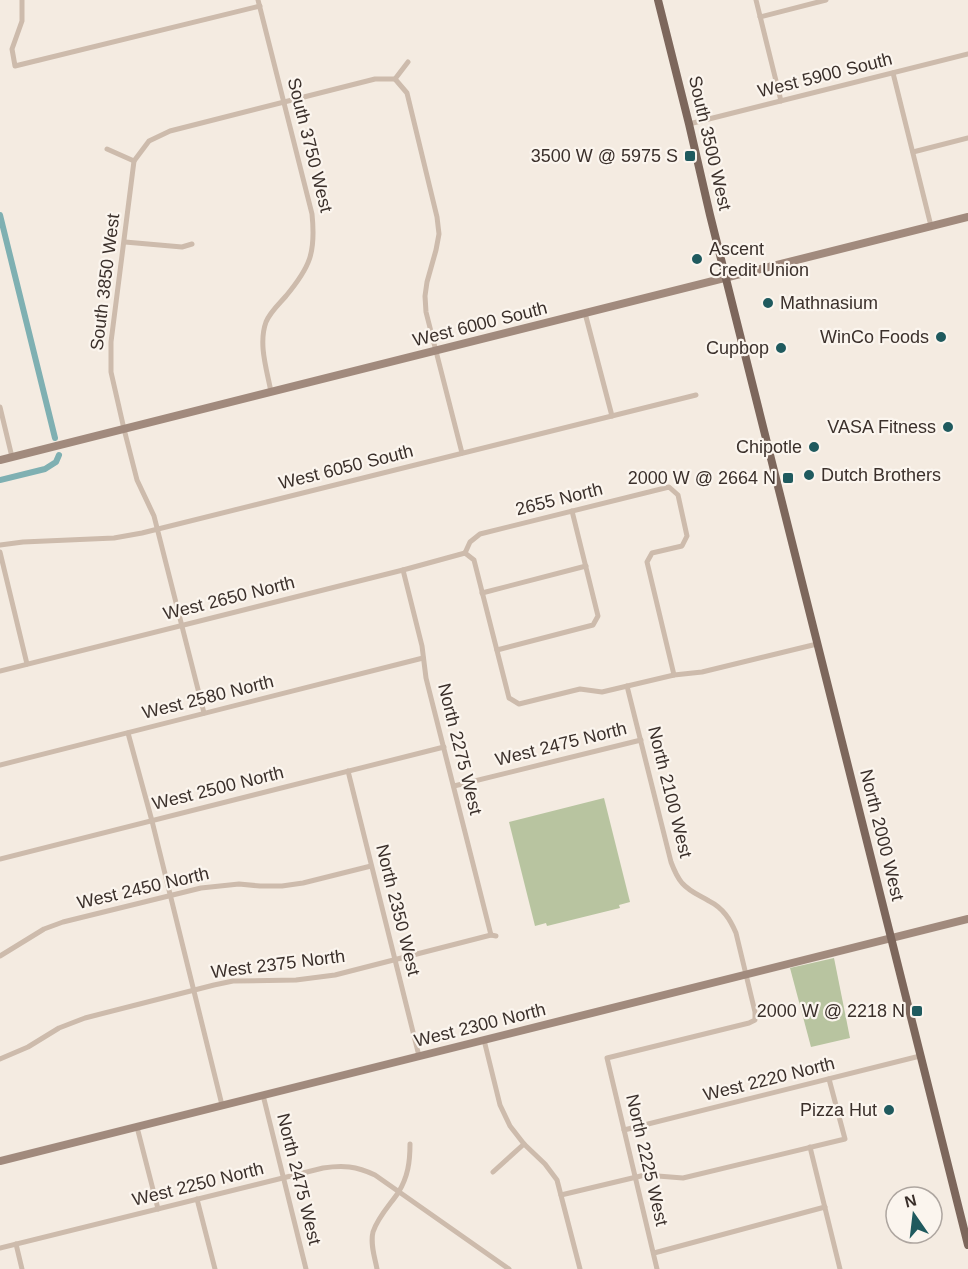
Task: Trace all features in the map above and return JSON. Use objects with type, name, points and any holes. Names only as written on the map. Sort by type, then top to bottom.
[{"type":"main road","name":"South 3500 West","points":[[658,0],[764,432]]},
{"type":"main road","name":"North 2000 West","points":[[764,432],[968,1245]]},
{"type":"street","points":[[22,0],[22,21],[12,49],[15,66],[259,3]]},
{"type":"street","points":[[756,0],[781,101]]},
{"type":"street","points":[[760,17],[826,0]]},
{"type":"street","name":"South 3750 West","points":[[259,3],[312,214],[314,232],[313,249],[301,278],[266,321],[263,339],[264,358],[271,392]]},
{"type":"street","name":"West 5900 South","points":[[689,124],[968,54]]},
{"type":"street","points":[[395,79],[408,62]]},
{"type":"street","points":[[893,73],[932,226]]},
{"type":"street","points":[[107,149],[134,160],[149,141],[170,131],[375,79],[395,79]]},
{"type":"street","points":[[395,79],[406,93],[437,217],[439,234],[427,282],[426,312],[462,453]]},
{"type":"street","points":[[913,152],[968,138]]},
{"type":"street","name":"South 3850 West","points":[[134,160],[111,342],[111,372],[137,480],[158,529],[204,713]]},
{"type":"street","name":"West 6000 South","points":[[0,460],[968,217]]},
{"type":"street","points":[[124,242],[182,247],[192,244]]},
{"type":"street","points":[[585,313],[612,416]]},
{"type":"street","name":"West 6050 South","points":[[0,545],[46,540],[114,538],[158,529],[696,395]]},
{"type":"street","points":[[0,407],[12,457]]},
{"type":"street","name":"2655 North","points":[[465,553],[470,542],[480,534],[669,487],[678,495],[687,536],[682,546],[652,553],[647,562],[674,675]]},
{"type":"street","points":[[497,650],[593,625],[598,616],[572,511]]},
{"type":"street","points":[[0,552],[27,664]]},
{"type":"street","points":[[465,553],[474,560],[509,698],[519,704],[580,689],[602,692],[674,675],[702,672],[817,644]]},
{"type":"street","name":"West 2650 North","points":[[0,671],[465,553]]},
{"type":"street","points":[[482,593],[586,566]]},
{"type":"street","name":"North 2275 West","points":[[403,570],[426,678],[494,935]]},
{"type":"street","name":"West 2580 North","points":[[0,765],[423,658]]},
{"type":"street","name":"North 2100 West","points":[[607,1058],[755,1020],[736,933],[731,922],[718,906],[690,891],[675,873],[627,686]]},
{"type":"street","points":[[128,732],[222,1106]]},
{"type":"street","name":"West 2475 North","points":[[453,786],[641,740]]},
{"type":"street","name":"West 2500 North","points":[[0,859],[444,747]]},
{"type":"street","name":"North 2350 West","points":[[348,771],[419,1056]]},
{"type":"street","name":"West 2450 North","points":[[0,956],[44,929],[63,922],[201,888],[239,884],[282,886],[371,866]]},
{"type":"street","name":"West 2300 North","points":[[0,1161],[968,919]]},
{"type":"street","name":"West 2375 North","points":[[0,1059],[28,1047],[59,1028],[85,1018],[194,990],[233,981],[296,980],[335,975],[494,935]]},
{"type":"street","points":[[484,1040],[500,1105],[510,1126],[557,1180],[579,1268],[571,1269]]},
{"type":"street","name":"West 2220 North","points":[[624,1130],[920,1056]]},
{"type":"street","name":"North 2225 West","points":[[607,1058],[657,1269]]},
{"type":"street","points":[[561,1195],[645,1175],[683,1178],[845,1139],[829,1079]]},
{"type":"street","name":"North 2475 West","points":[[263,1095],[306,1269]]},
{"type":"street","points":[[137,1127],[158,1209]]},
{"type":"street","points":[[377,1269],[372,1234],[406,1177],[410,1160],[410,1144]]},
{"type":"street","points":[[493,1172],[524,1144]]},
{"type":"street","points":[[810,1147],[840,1269]]},
{"type":"street","name":"West 2250 North","points":[[0,1248],[339,1165],[350,1166],[375,1175],[498,1266],[509,1269]]},
{"type":"street","points":[[197,1199],[215,1269]]},
{"type":"street","points":[[654,1253],[825,1208]]},
{"type":"street","points":[[16,1244],[22,1269]]},
{"type":"green space","points":[[604,798],[630,902],[619,905],[620,908],[547,926],[546,923],[535,926],[509,822]]},
{"type":"green space","points":[[834,958],[850,1038],[811,1047],[790,968]]},
{"type":"waterway","points":[[0,215],[55,438]]},
{"type":"waterway","points":[[0,480],[45,469],[56,462],[59,455]]},
{"type":"place","name":"3500 W @ 5975 S","points":[[690,156]]},
{"type":"place","name":"Ascent Credit Union","points":[[697,259]]},
{"type":"place","name":"Mathnasium","points":[[768,303]]},
{"type":"place","name":"WinCo Foods","points":[[941,337]]},
{"type":"place","name":"Cupbop","points":[[781,348]]},
{"type":"place","name":"VASA Fitness","points":[[948,427]]},
{"type":"place","name":"Chipotle","points":[[814,447]]},
{"type":"place","name":"Dutch Brothers","points":[[809,475]]},
{"type":"place","name":"2000 W @ 2664 N","points":[[788,478]]},
{"type":"place","name":"2000 W @ 2218 N","points":[[917,1011]]},
{"type":"place","name":"Pizza Hut","points":[[889,1110]]}]
